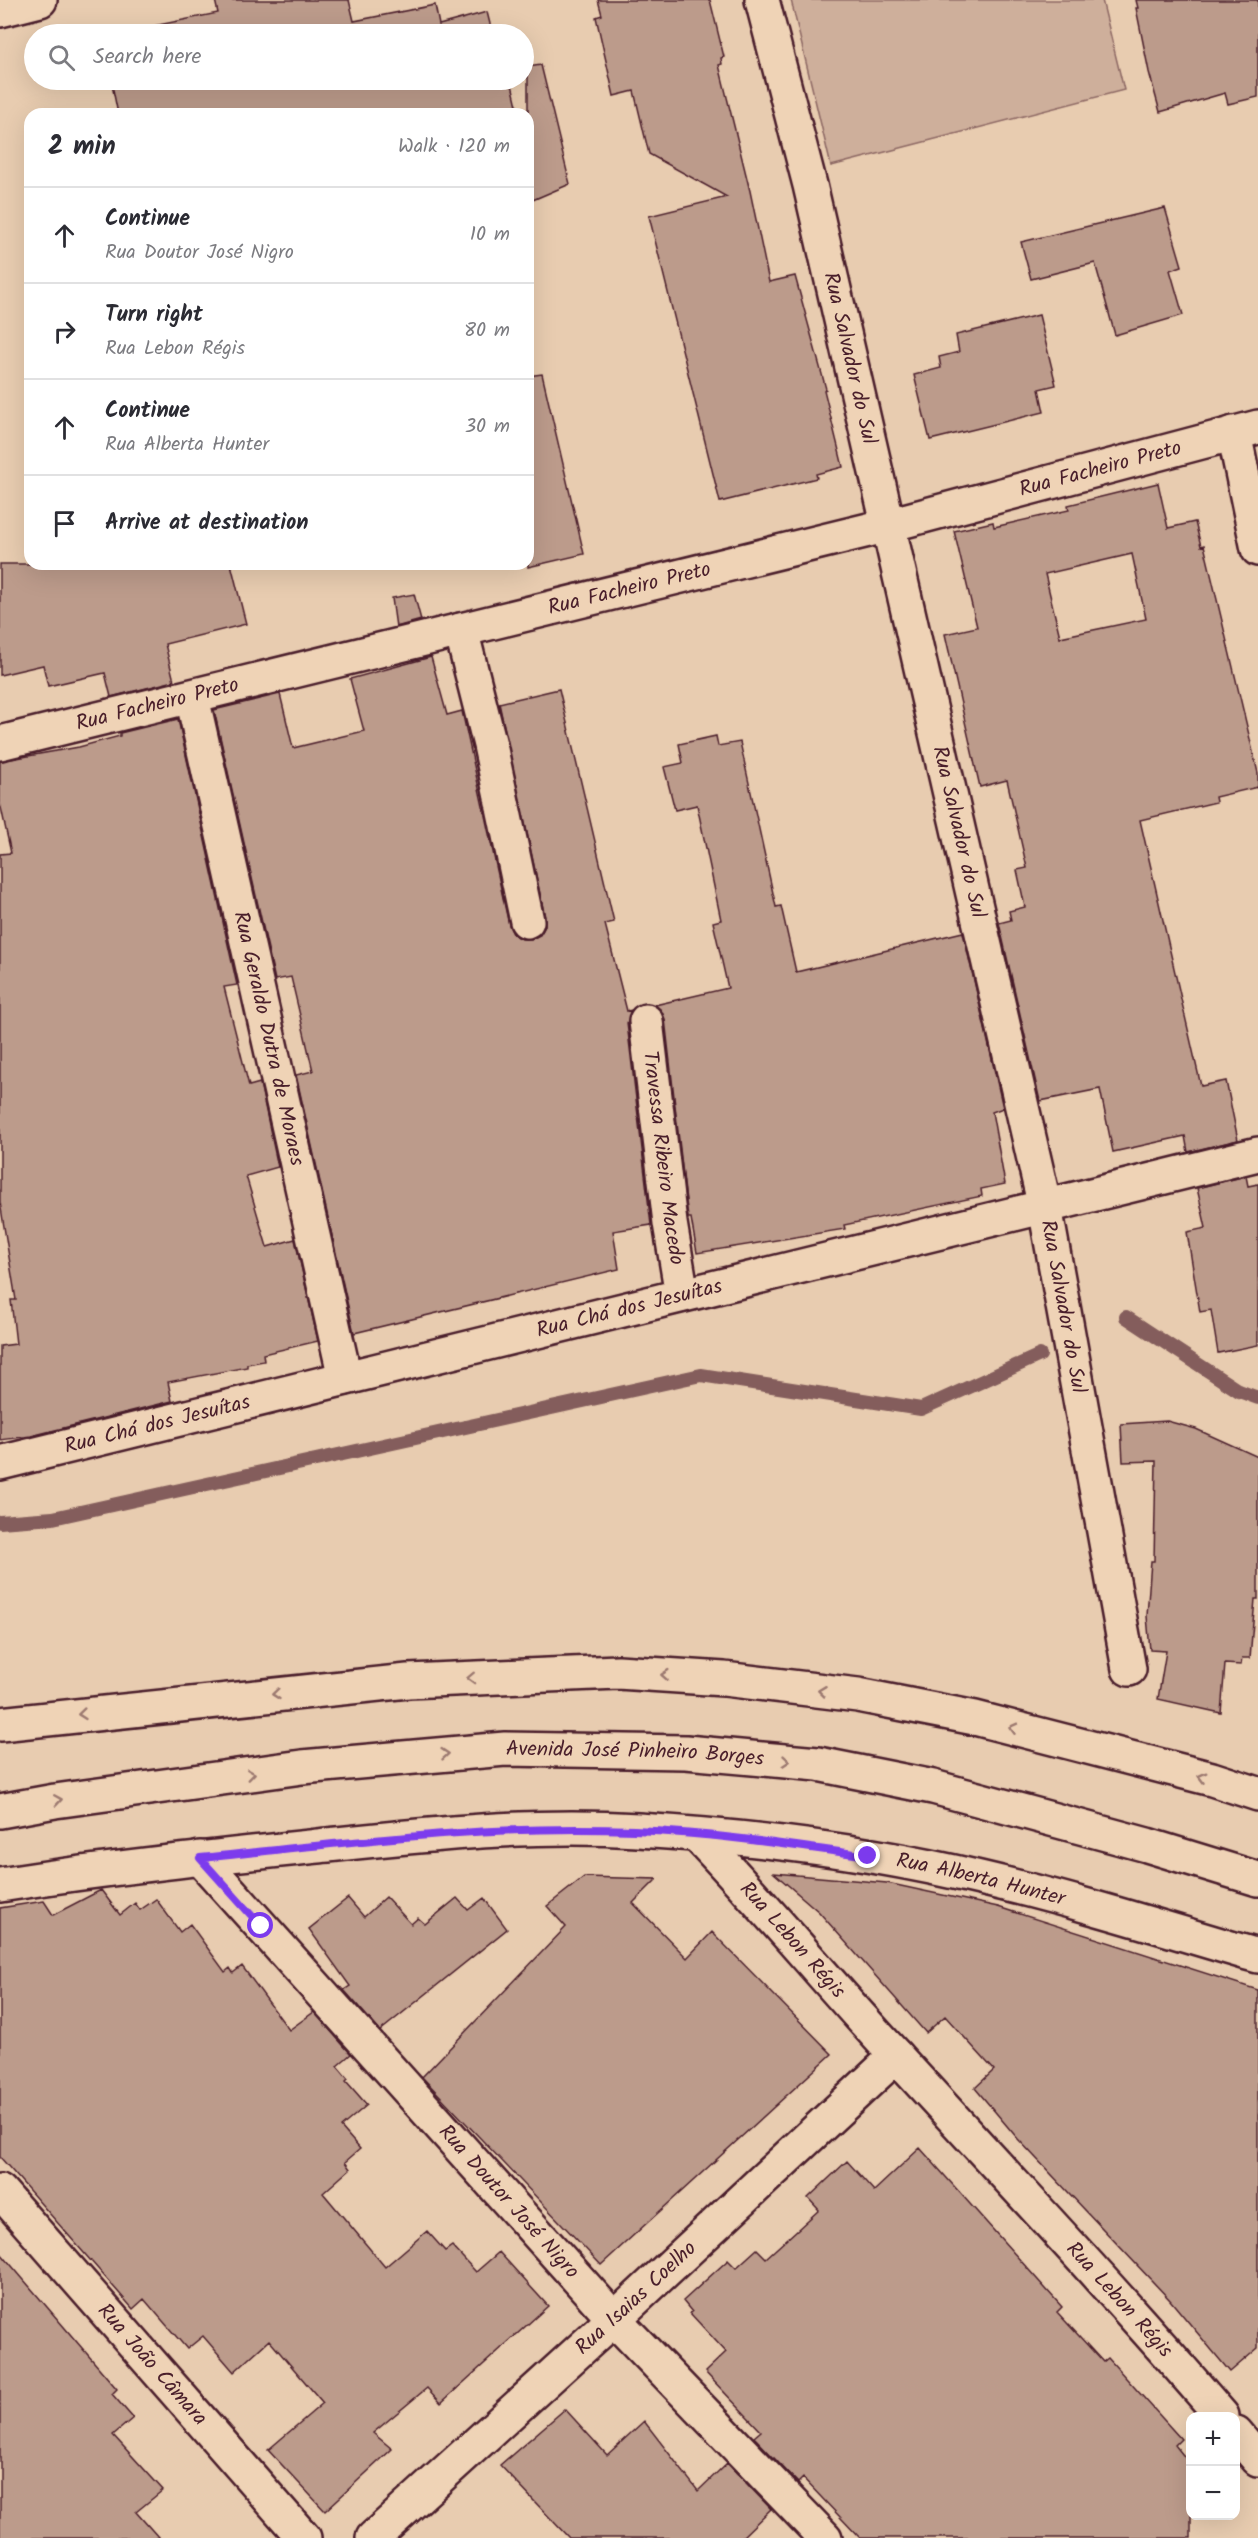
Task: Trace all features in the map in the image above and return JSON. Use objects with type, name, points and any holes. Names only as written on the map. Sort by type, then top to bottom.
[{"type":"street","points":[[0,10],[40,0]]},
{"type":"street","name":"Rua Salvador do Sul","points":[[762,0],[810,185],[1045,1207],[1129,1669]]},
{"type":"street","points":[[1246,430],[1258,549]]},
{"type":"street","name":"Rua Facheiro Preto","points":[[0,743],[889,525],[1246,430]]},
{"type":"street","points":[[461,630],[490,745],[527,921]]},
{"type":"street","name":"Rua Geraldo Dutra de Moraes","points":[[192,697],[345,1378]]},
{"type":"street","name":"Travessa Ribeiro Macedo","points":[[646,1021],[670,1223],[682,1295]]},
{"type":"street","name":"Rua Chá dos Jesuítas","points":[[0,1463],[1258,1154]]},
{"type":"street","points":[[0,1724],[408,1681],[618,1672],[724,1679],[858,1695],[975,1718],[1212,1779],[1258,1794]]},
{"type":"street","name":"Avenida José Pinheiro Borges","points":[[0,1810],[302,1767],[505,1749],[686,1752],[818,1764],[933,1787],[1147,1845],[1258,1879]]},
{"type":"street","points":[[0,1885],[200,1858],[457,1832],[572,1829],[636,1830],[697,1835]]},
{"type":"street","name":"Rua Alberta Hunter","points":[[697,1835],[868,1856],[979,1877],[1258,1956]]},
{"type":"street","name":"Rua Lebon Régis","points":[[697,1835],[761,1902],[896,2056],[963,2127],[1218,2412]]},
{"type":"street","name":"Rua Doutor José Nigro","points":[[200,1858],[614,2319],[825,2538]]},
{"type":"street","name":"Rua Isaias Coelho","points":[[373,2538],[614,2319],[896,2056]]},
{"type":"street","name":"Rua João Câmara","points":[[0,2191],[304,2538]]},
{"type":"street","points":[[1240,2438],[1258,2459]]},
{"type":"shaded area","points":[[791,0],[1102,0],[1124,90],[831,166]]},
{"type":"building","points":[[215,0],[349,0],[354,21],[435,5],[439,24],[164,24],[218,13]]},
{"type":"building","points":[[598,0],[710,0],[724,57],[721,58],[722,64],[719,65],[750,191],[769,282],[795,276],[826,389],[824,390],[843,467],[816,474],[817,478],[720,502],[649,216],[727,197],[649,154],[634,91],[614,96],[596,17],[602,15]]},
{"type":"building","points":[[1136,0],[1258,0],[1258,97],[1228,104],[1225,93],[1160,112],[1149,72]]},
{"type":"building","points":[[487,12],[490,24],[443,24]]},
{"type":"building","points":[[541,65],[570,184],[534,199],[534,108],[528,108],[528,90],[534,90],[534,66]]},
{"type":"building","points":[[113,90],[513,90],[518,108],[117,108]]},
{"type":"building","points":[[1165,208],[1182,266],[1170,270],[1183,315],[1115,335],[1095,263],[1031,279],[1021,242]]},
{"type":"building","points":[[1039,315],[1056,385],[1039,389],[1044,412],[930,440],[914,375],[941,368],[939,357],[959,352],[956,335]]},
{"type":"building","points":[[542,374],[584,554],[534,566],[534,375]]},
{"type":"building","points":[[1158,483],[1168,528],[1195,522],[1201,546],[1204,545],[1258,773],[1258,787],[1215,797],[1216,802],[1140,820],[1201,1086],[1226,1081],[1238,1140],[1188,1152],[1185,1136],[1113,1152],[1100,1089],[1040,1101],[999,923],[1011,920],[1009,911],[1025,907],[1017,870],[1027,868],[1007,780],[980,787],[945,634],[977,627],[954,531],[993,522],[994,527],[1069,510],[1068,505]],"holes":[[[1132,554],[1146,619],[1060,637],[1045,574]]]},
{"type":"building","points":[[0,564],[24,564],[24,570],[232,570],[246,624],[165,644],[174,681],[111,697],[105,673],[48,686],[43,665],[0,675]]},
{"type":"building","points":[[414,594],[421,620],[396,627],[392,598]]},
{"type":"building","points":[[431,657],[447,715],[462,711],[509,925],[513,934],[522,939],[531,939],[540,935],[545,926],[545,917],[499,703],[559,689],[614,922],[605,924],[627,1011],[632,1010],[627,1023],[651,1225],[613,1231],[619,1269],[354,1333],[296,1075],[313,1071],[291,977],[275,980],[214,710],[280,694],[293,748],[364,731],[350,679]]},
{"type":"building","points":[[178,719],[237,985],[224,987],[249,1086],[260,1083],[278,1167],[246,1176],[267,1247],[295,1239],[318,1341],[263,1354],[264,1361],[247,1364],[247,1367],[168,1382],[172,1401],[31,1436],[0,1440],[0,1346],[16,1344],[11,1300],[16,1300],[0,1202],[0,854],[11,853],[0,803],[0,761],[79,747],[120,736],[120,733]]},
{"type":"building","points":[[716,736],[718,746],[740,742],[776,907],[781,906],[796,972],[963,932],[1003,1108],[992,1112],[1005,1184],[981,1189],[982,1196],[844,1225],[845,1229],[697,1253],[691,1218],[688,1218],[665,1019],[661,1010],[655,1005],[728,988],[713,922],[721,920],[697,805],[675,810],[664,767],[683,763],[679,744]]},
{"type":"building","points":[[1246,1176],[1248,1186],[1258,1184],[1258,1345],[1218,1353],[1211,1310],[1200,1312],[1187,1232],[1206,1228],[1197,1188]]},
{"type":"building","points":[[1167,1421],[1196,1429],[1258,1457],[1258,1599],[1255,1599],[1250,1658],[1242,1658],[1241,1665],[1225,1664],[1221,1713],[1158,1699],[1166,1651],[1150,1650],[1147,1616],[1151,1561],[1154,1561],[1156,1461],[1123,1462],[1121,1424]]},
{"type":"building","points":[[774,1873],[887,1883],[998,1907],[1258,1990],[1258,2348],[1230,2372],[1170,2300],[1018,2139],[975,2088],[994,2070],[945,2016],[926,2033],[819,1912]]},
{"type":"building","points":[[584,1877],[657,1879],[633,1903],[687,1958],[712,1932],[832,2054],[601,2265],[422,2077],[566,1927],[547,1906]]},
{"type":"building","points":[[101,1890],[120,1915],[135,1903],[140,1910],[156,1899],[180,1932],[190,1924],[225,1972],[230,1968],[233,1973],[242,1966],[289,2030],[314,2012],[351,2054],[337,2066],[348,2079],[346,2081],[367,2105],[341,2127],[360,2149],[345,2162],[350,2169],[323,2193],[385,2267],[427,2231],[445,2251],[452,2246],[476,2272],[499,2252],[548,2306],[441,2403],[427,2388],[373,2433],[392,2449],[325,2511],[268,2450],[323,2403],[269,2340],[234,2372],[203,2336],[187,2349],[144,2299],[133,2309],[0,2157],[0,1908],[44,1901],[53,1915]]},
{"type":"building","points":[[386,1897],[411,1924],[418,1918],[425,1924],[457,1898],[468,1910],[484,1898],[507,1929],[380,2031],[344,1990],[350,1986],[309,1929],[348,1898],[364,1917]]},
{"type":"building","points":[[920,2148],[1062,2307],[1057,2312],[1103,2362],[1108,2358],[1181,2439],[1175,2445],[1186,2459],[1186,2520],[1191,2520],[1191,2538],[860,2538],[803,2478],[798,2483],[754,2437],[761,2431],[705,2372],[726,2352],[690,2313],[692,2312],[683,2301],[728,2260],[736,2268],[757,2249],[766,2258],[819,2210],[808,2198],[847,2161],[874,2191]]},
{"type":"building","points":[[0,2252],[117,2389],[112,2394],[133,2418],[113,2435],[163,2490],[136,2512],[159,2538],[0,2538]]},
{"type":"building","points":[[565,2409],[607,2455],[644,2421],[698,2491],[727,2463],[771,2509],[741,2538],[569,2538],[500,2465]]},
{"type":"waterway","points":[[1126,1317],[1239,1391],[1258,1398]]},
{"type":"waterway","points":[[0,1522],[53,1518],[701,1375],[921,1409],[1040,1355]]},
{"type":"route","points":[[261,1926],[200,1858],[457,1832],[572,1829],[636,1830],[697,1835],[769,1842],[868,1856]]}]
